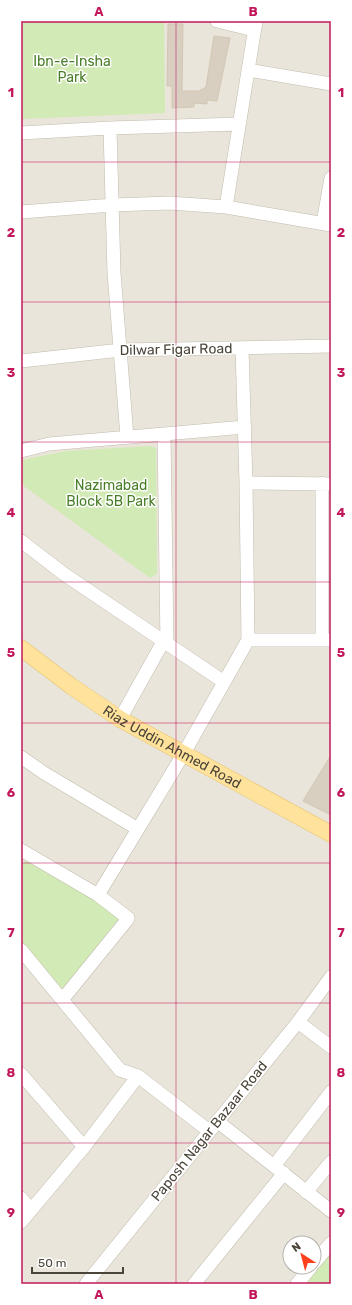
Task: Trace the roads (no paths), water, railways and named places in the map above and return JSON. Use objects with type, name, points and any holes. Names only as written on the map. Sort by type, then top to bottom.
[{"type":"main road","name":"Riaz Uddin Ahmed Road","points":[[21,648],[71,686],[120,719],[331,834]]},
{"type":"street","points":[[216,21],[255,26],[226,207]]},
{"type":"street","points":[[248,70],[331,84]]},
{"type":"street","points":[[21,133],[110,128],[239,124]]},
{"type":"street","points":[[110,128],[114,273],[127,437]]},
{"type":"street","points":[[21,212],[113,205],[169,203],[226,207],[327,224],[331,178]]},
{"type":"street","name":"Dilwar Figar Road","points":[[21,361],[121,350],[331,346]]},
{"type":"street","points":[[98,895],[184,753],[248,640],[245,427],[242,348]]},
{"type":"street","points":[[21,451],[49,444],[245,427]]},
{"type":"street","points":[[120,719],[165,643],[164,434]]},
{"type":"street","points":[[246,483],[327,484],[327,640],[248,640]]},
{"type":"street","points":[[21,541],[64,574],[224,682]]},
{"type":"street","points":[[21,756],[44,773],[138,829]]},
{"type":"street","points":[[21,850],[98,895],[126,916],[128,920],[62,1000]]},
{"type":"street","points":[[21,950],[120,1070],[138,1076],[279,1170],[331,1211]]},
{"type":"street","name":"Paposh Nagar Bazaar Road","points":[[86,1284],[298,1022],[331,977]]},
{"type":"street","points":[[298,1022],[331,1048]]},
{"type":"street","points":[[21,1074],[84,1147]]},
{"type":"street","points":[[21,1222],[84,1147],[138,1076]]},
{"type":"street","points":[[194,1284],[279,1170],[331,1092]]},
{"type":"street","points":[[306,1192],[330,1163]]},
{"type":"street","points":[[21,1198],[31,1210]]},
{"type":"street","points":[[322,1254],[331,1243]]},
{"type":"park label","name":"Ibn-e-Insha Park","points":[[72,70]]},
{"type":"park label","name":"Nazimabad Block 5B Park","points":[[111,494]]}]
